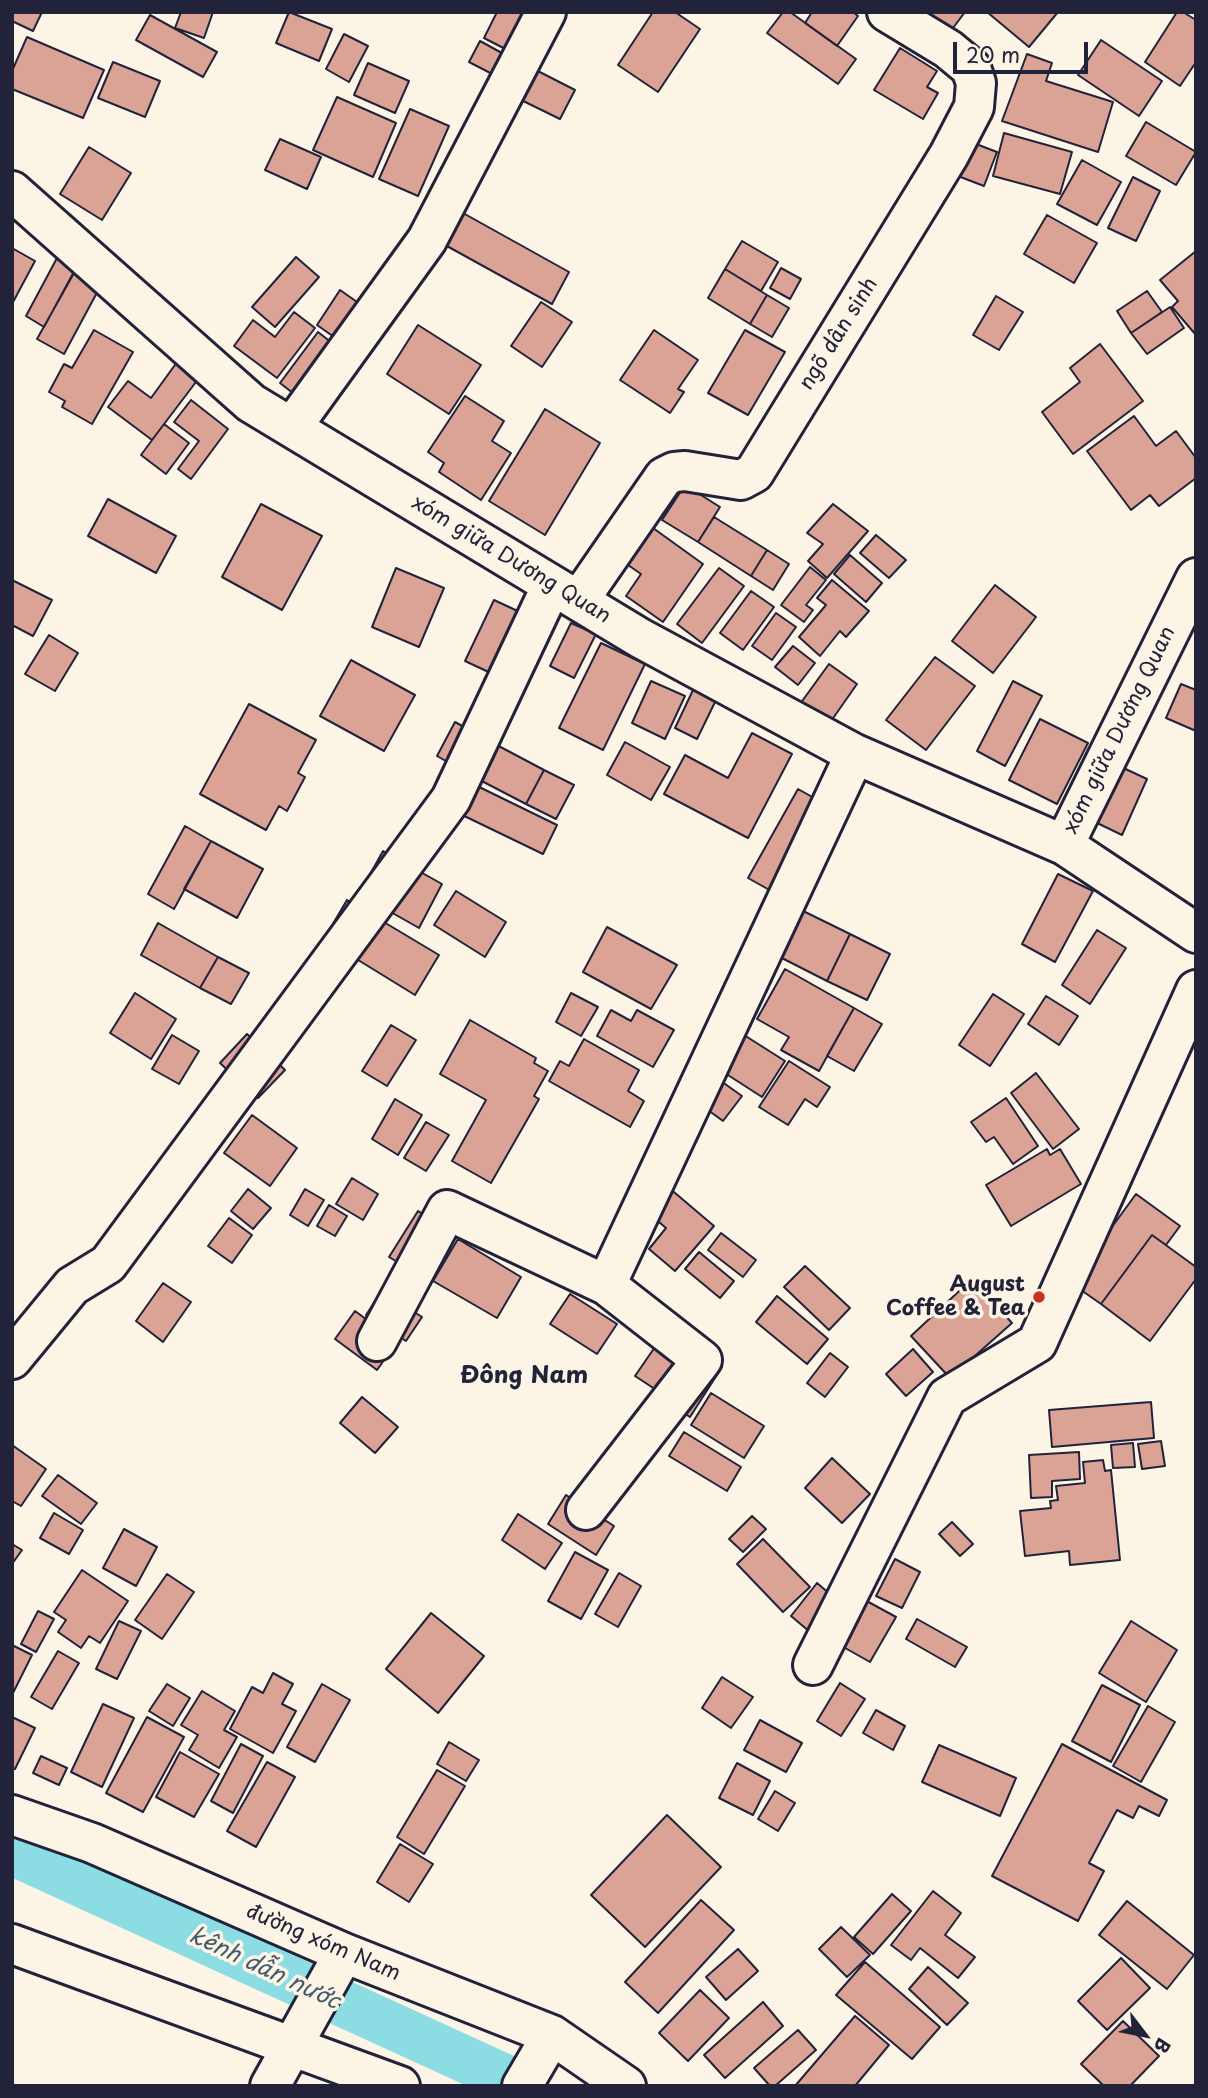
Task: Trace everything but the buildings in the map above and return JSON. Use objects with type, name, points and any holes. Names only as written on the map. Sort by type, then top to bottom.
[{"type":"lane","points":[[292,427],[427,240],[546,12]]},
{"type":"lane","name":"ngõ dân sinh","points":[[565,593],[664,477],[685,471],[741,480],[754,473],[948,155],[974,107],[976,83],[971,68],[948,49],[887,12]]},
{"type":"lane","name":"xóm giữa Dương Quan","points":[[12,191],[251,403],[640,638],[855,754],[1064,845],[1196,933]]},
{"type":"lane","name":"xóm giữa Dương Quan","points":[[1064,845],[1196,578]]},
{"type":"lane","points":[[12,1359],[72,1286],[108,1264],[451,799],[565,593]]},
{"type":"lane","points":[[606,1285],[855,754]]},
{"type":"lane","points":[[813,1665],[947,1397],[1037,1343],[1196,990]]},
{"type":"lane","points":[[377,1341],[447,1210],[606,1285],[702,1360],[586,1510]]},
{"type":"lane","name":"đường xóm Nam","points":[[12,1815],[92,1843],[341,1958],[538,2058],[626,2086]]},
{"type":"lane","points":[[12,1944],[300,2031],[400,2086]]},
{"type":"lane","points":[[270,2086],[341,1958]]},
{"type":"waterway","name":"kênh dẫn nước","points":[[12,1852],[506,2078],[516,2086]]},
{"type":"place","name":"August Coffee & Tea","points":[[1039,1297]]},
{"type":"district","name":"Đông Nam","points":[[524,1376]]}]
